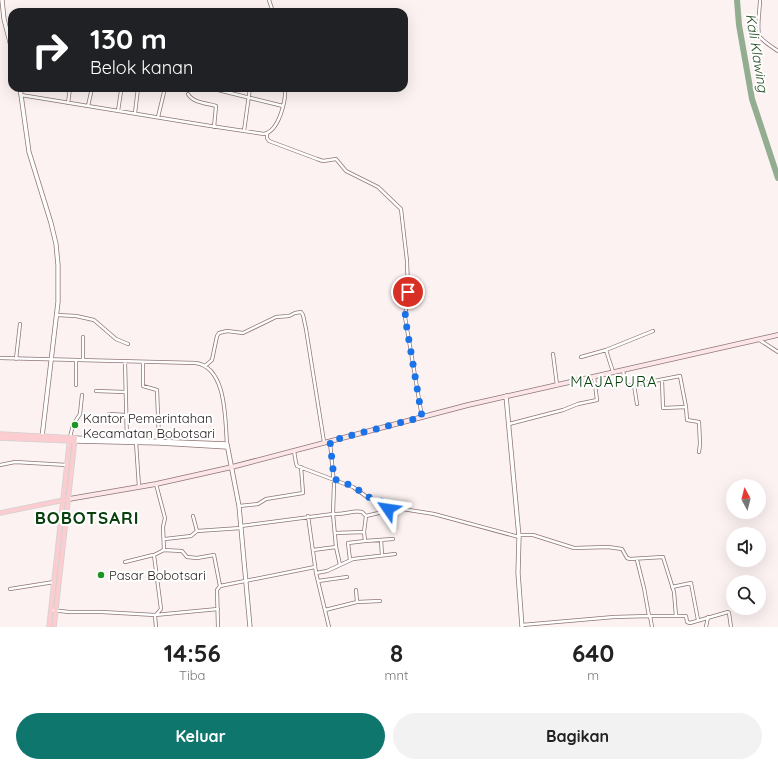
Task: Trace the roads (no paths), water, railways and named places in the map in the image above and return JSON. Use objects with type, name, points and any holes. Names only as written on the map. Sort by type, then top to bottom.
[{"type":"main road","points":[[0,513],[63,500],[156,484],[232,467],[506,396],[778,335]]},
{"type":"main road","points":[[0,434],[42,438]]},
{"type":"main road","points":[[0,438],[72,439]]},
{"type":"main road","points":[[54,627],[54,582],[67,465],[72,439]]},
{"type":"main road","points":[[49,627],[54,610],[69,499],[72,439]]},
{"type":"street","points":[[2,0],[4,19],[8,35]]},
{"type":"street","points":[[760,0],[757,27],[758,33],[764,41],[778,51]]},
{"type":"street","points":[[21,92],[29,152],[56,244],[59,281],[52,359],[42,438]]},
{"type":"street","points":[[68,103],[69,92]]},
{"type":"street","points":[[88,106],[91,92]]},
{"type":"street","points":[[118,111],[120,92]]},
{"type":"street","points":[[135,113],[138,92]]},
{"type":"street","points":[[158,118],[163,92]]},
{"type":"street","points":[[226,92],[283,106]]},
{"type":"street","points":[[244,130],[250,92]]},
{"type":"street","points":[[266,134],[278,120],[285,98],[285,92]]},
{"type":"street","points":[[188,94],[189,97],[194,100],[216,106],[214,127]]},
{"type":"street","points":[[21,95],[214,127],[266,134]]},
{"type":"street","points":[[266,134],[269,141],[317,159],[323,161],[336,159],[346,171],[378,187],[401,209],[408,292],[405,317],[422,417]]},
{"type":"street","points":[[205,366],[212,360],[216,336],[219,333],[227,331],[243,333],[276,317],[289,316],[301,312],[306,329],[324,443]]},
{"type":"street","points":[[56,315],[76,316],[94,320],[116,339],[128,344]]},
{"type":"street","points":[[16,359],[20,324]]},
{"type":"street","points":[[582,357],[606,350],[653,331]]},
{"type":"street","points":[[82,360],[83,337]]},
{"type":"street","points":[[758,339],[778,352]]},
{"type":"street","points":[[606,350],[613,372]]},
{"type":"street","points":[[553,354],[557,385]]},
{"type":"street","points":[[0,358],[196,363],[205,366],[221,388],[227,445],[232,467],[241,527],[250,627]]},
{"type":"street","points":[[76,360],[76,385]]},
{"type":"street","points":[[125,362],[127,441]]},
{"type":"street","points":[[143,362],[143,386],[157,390],[159,440]]},
{"type":"street","points":[[623,370],[626,384],[628,386],[680,376],[687,420],[699,423],[699,452]]},
{"type":"street","points":[[509,424],[597,400],[594,377]]},
{"type":"street","points":[[662,380],[662,408],[686,407]]},
{"type":"street","points":[[634,385],[637,404]]},
{"type":"street","points":[[96,391],[125,392]]},
{"type":"street","points":[[82,395],[80,414],[73,425],[72,439],[127,441],[159,440],[227,445]]},
{"type":"street","points":[[506,396],[519,536],[518,573],[522,626],[614,617],[649,616],[686,616],[687,622],[689,623],[728,612],[730,614],[731,627]]},
{"type":"street","points":[[109,414],[126,415]]},
{"type":"street","points":[[127,441],[227,445]]},
{"type":"street","points":[[330,441],[334,479],[333,514],[336,547],[340,565]]},
{"type":"street","points":[[136,442],[139,487]]},
{"type":"street","points":[[294,451],[296,463],[301,467],[353,486],[368,497],[386,503],[389,506],[434,514],[519,536],[533,535],[574,548],[605,547],[622,549],[627,558],[637,560],[663,557],[675,596],[676,616]]},
{"type":"street","points":[[0,465],[15,462],[67,465]]},
{"type":"street","points":[[238,506],[258,504],[266,499],[303,493],[301,467]]},
{"type":"street","points":[[156,484],[165,518],[163,527],[165,547],[163,550]]},
{"type":"street","points":[[366,516],[387,511],[389,506]]},
{"type":"street","points":[[164,539],[191,536],[197,531],[241,527],[308,516],[347,514],[356,511],[362,512],[366,516]]},
{"type":"street","points":[[193,516],[197,531]]},
{"type":"street","points":[[308,516],[316,573],[329,627]]},
{"type":"street","points":[[365,541],[364,532],[366,516]]},
{"type":"street","points":[[335,533],[364,532]]},
{"type":"street","points":[[381,540],[382,555]]},
{"type":"street","points":[[350,560],[348,543],[393,540]]},
{"type":"street","points":[[313,550],[336,547]]},
{"type":"street","points":[[125,562],[154,555],[163,550],[183,551],[185,556],[197,558],[214,555],[220,586],[217,590],[218,627]]},
{"type":"street","points":[[316,573],[327,571],[350,560],[395,554]]},
{"type":"street","points":[[154,555],[161,609],[155,615],[156,627]]},
{"type":"street","points":[[637,560],[652,627]]},
{"type":"street","points":[[220,586],[315,567]]},
{"type":"street","points":[[318,581],[347,577]]},
{"type":"street","points":[[10,589],[54,582]]},
{"type":"street","points":[[672,587],[691,583],[698,620]]},
{"type":"street","points":[[356,590],[357,602]]},
{"type":"street","points":[[325,610],[357,602],[380,601]]},
{"type":"street","points":[[54,610],[69,612],[155,615],[218,609]]},
{"type":"street","points":[[706,627],[708,617]]},
{"type":"waterway","name":"Kali Klawing","points":[[737,0],[739,25],[752,99],[778,178]]},
{"type":"place","name":"Kantor Pemerintahan Kecamatan Bobotsari","points":[[75,425]]},
{"type":"place","name":"Pasar Bobotsari","points":[[101,575]]},
{"type":"district","name":"MAJAPURA","points":[[614,382]]},
{"type":"district","name":"BOBOTSARI","points":[[87,518]]}]
